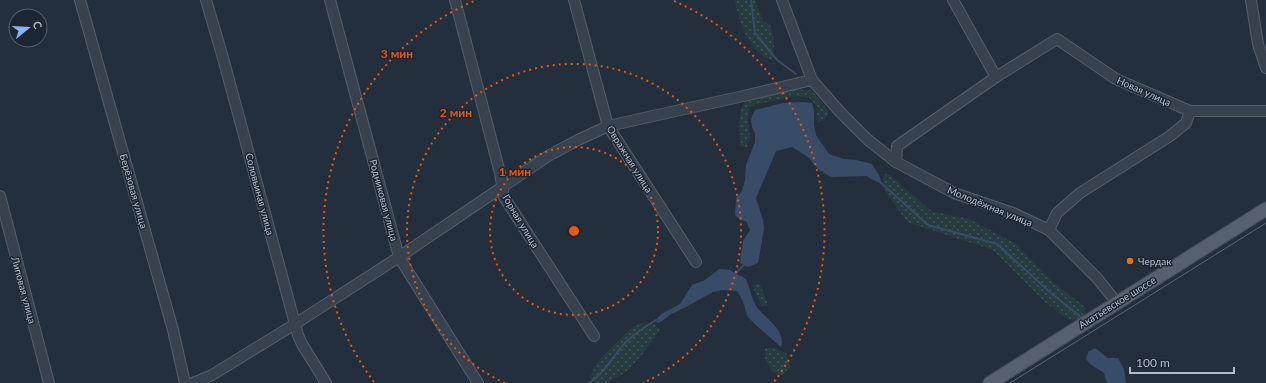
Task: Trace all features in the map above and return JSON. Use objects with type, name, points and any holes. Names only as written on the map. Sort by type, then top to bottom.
[{"type":"main road","name":"Акатьевское шоссе","points":[[990,383],[1266,209]]},
{"type":"street","name":"Берёзовая улица","points":[[80,0],[171,322],[185,383]]},
{"type":"street","name":"Соловьиная улица","points":[[206,0],[298,335],[326,383]]},
{"type":"street","name":"Родниковая улица","points":[[330,0],[399,258],[478,383]]},
{"type":"street","name":"Горная улица","points":[[455,0],[500,173],[504,197],[594,336]]},
{"type":"street","name":"Овражная улица","points":[[574,0],[608,126],[696,262]]},
{"type":"street","name":"Молодёжная улица","points":[[782,0],[812,80],[867,140],[896,162],[954,193],[1014,213],[1050,230],[1097,278],[1117,303]]},
{"type":"street","points":[[953,0],[996,77]]},
{"type":"street","points":[[1251,0],[1258,44],[1266,68]]},
{"type":"street","name":"Новая улица","points":[[896,162],[897,146],[996,77],[1057,39],[1116,79],[1190,111],[1266,111]]},
{"type":"street","points":[[193,383],[212,375],[295,324],[399,258],[502,186],[548,156],[578,140],[608,126],[812,80]]},
{"type":"street","points":[[1050,230],[1057,213],[1080,193],[1170,136],[1186,123],[1190,111]]},
{"type":"street","name":"Липовая улица","points":[[0,196],[4,232],[49,383]]},
{"type":"green space","points":[[734,0],[755,0],[763,21],[770,25],[773,34],[774,48],[772,60],[764,57],[751,44],[742,26]]},
{"type":"green space","points":[[793,90],[811,90],[825,106],[828,114],[825,120],[818,122],[817,106],[810,98],[798,96],[757,104],[749,108],[748,121],[750,138],[747,147],[740,146],[740,118],[744,102]]},
{"type":"green space","points":[[885,174],[890,175],[931,211],[969,219],[1015,243],[1053,282],[1085,307],[1085,316],[1078,320],[1067,319],[1045,302],[993,250],[907,222],[882,184]]},
{"type":"green space","points":[[759,283],[767,301],[767,306],[762,306],[752,285]]},
{"type":"green space","points":[[639,323],[654,324],[660,330],[641,356],[626,372],[607,383],[594,383],[590,377],[598,361],[628,331]]},
{"type":"green space","points":[[765,348],[774,348],[786,353],[790,368],[782,375],[772,372],[765,358]]},
{"type":"water","points":[[783,103],[812,103],[816,135],[829,154],[844,159],[872,164],[879,175],[882,184],[867,176],[831,177],[819,170],[808,157],[792,147],[776,151],[756,198],[763,220],[764,229],[758,263],[748,267],[740,263],[743,241],[750,230],[746,221],[740,220],[735,215],[736,198],[742,191],[745,180],[746,165],[755,142],[755,133],[752,127],[751,119],[755,110]]},
{"type":"water","points":[[719,269],[730,270],[746,279],[756,306],[778,329],[782,341],[781,347],[747,316],[743,301],[737,291],[723,290],[713,292],[671,314],[658,323],[655,321],[661,314],[680,304],[692,285],[705,280]]},
{"type":"water","points":[[1095,348],[1108,358],[1118,358],[1124,369],[1126,383],[1107,383],[1104,373],[1090,364],[1086,359],[1088,352]]},
{"type":"waterway","points":[[751,0],[755,33],[777,60],[796,74]]},
{"type":"waterway","points":[[880,182],[928,225],[997,244],[1052,294],[1081,317]]},
{"type":"waterway","points":[[735,274],[745,262]]},
{"type":"waterway","points":[[589,383],[600,374],[629,340],[640,330],[656,320]]},
{"type":"tram line","points":[[1010,383],[1266,223]]},
{"type":"place","name":"Чердак","points":[[1130,261]]}]
